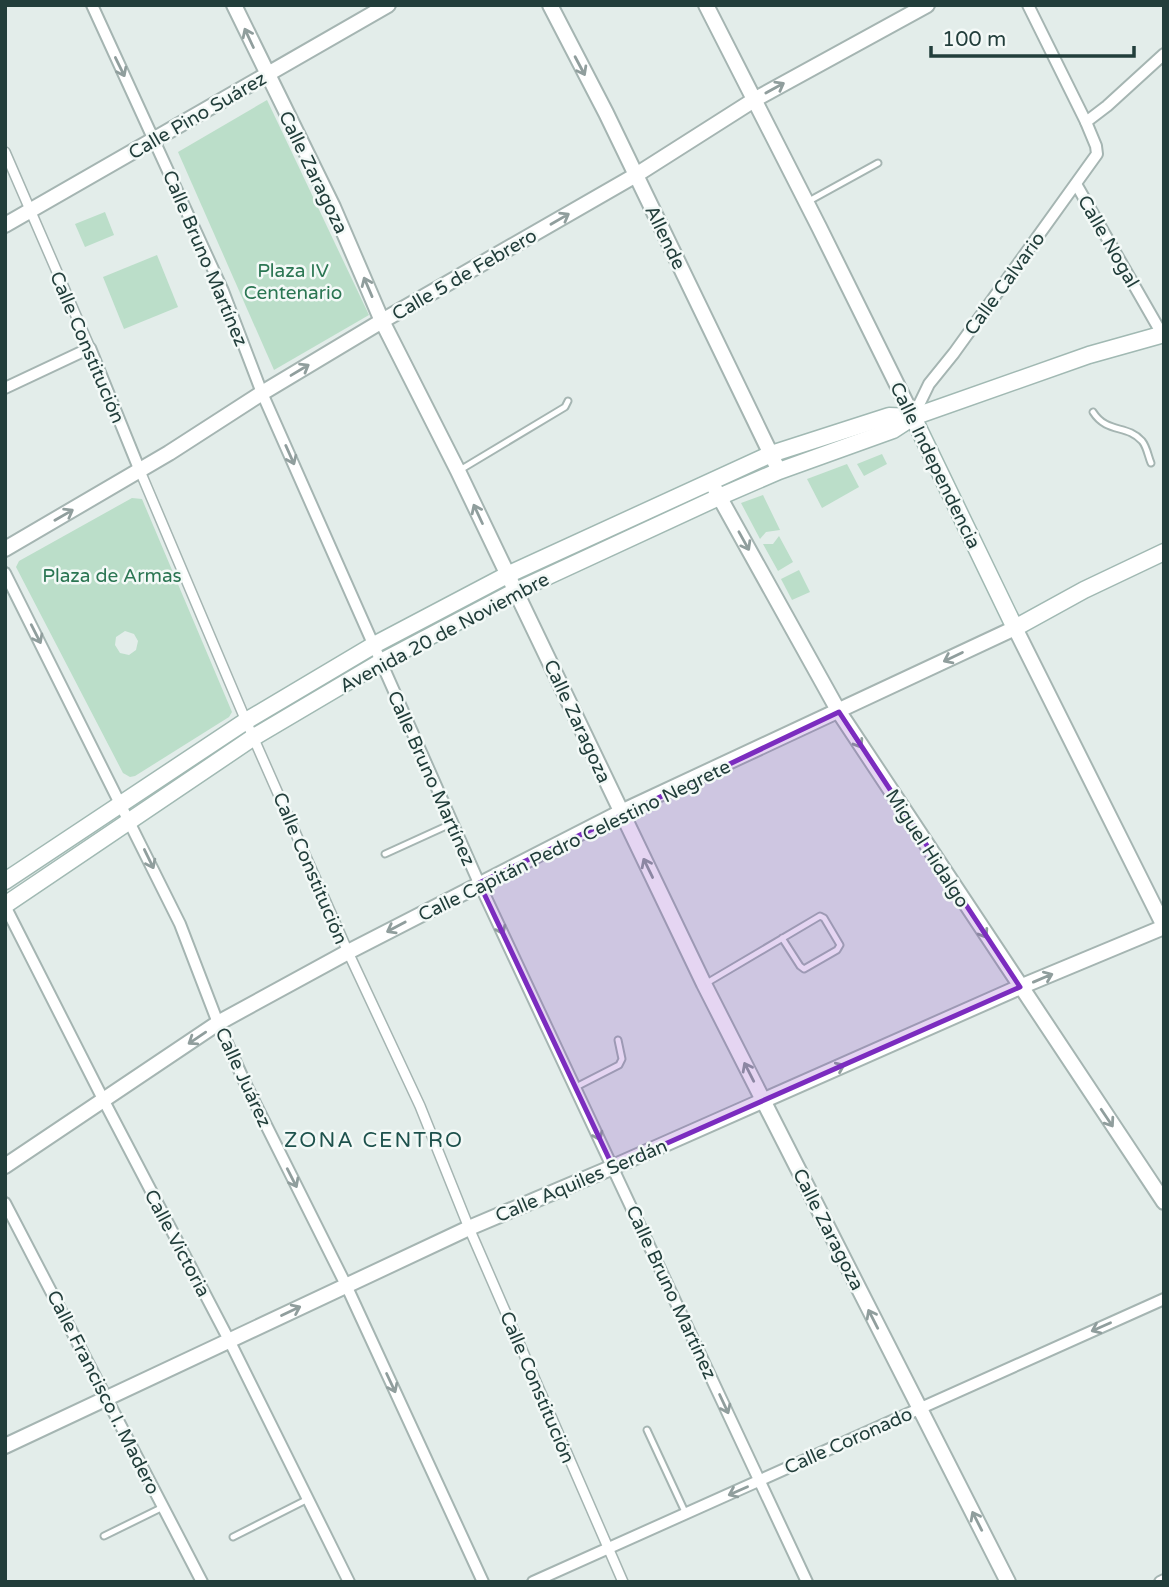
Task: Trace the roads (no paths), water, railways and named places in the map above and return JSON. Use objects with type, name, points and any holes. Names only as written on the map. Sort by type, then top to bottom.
[{"type":"main road","name":"Avenida 20 de Noviembre","points":[[5,905],[254,737],[381,662],[516,591],[719,497],[779,471],[893,430],[913,417],[1075,366],[1130,341],[1163,334]]},
{"type":"main road","name":"Avenida 20 de Noviembre","points":[[5,881],[246,721],[374,645],[508,575],[771,454],[889,416],[913,417]]},
{"type":"main road","name":"Calle Independencia","points":[[913,417],[1015,628]]},
{"type":"main road","name":"Calle Capitán Pedro Celestino Negrete","points":[[1015,628],[1084,590],[1164,552]]},
{"type":"street","name":"Calle Bruno Martínez","points":[[92,5],[223,291],[262,393],[480,883],[807,1582]]},
{"type":"street","name":"Calle Zaragoza","points":[[234,5],[333,207],[382,321],[458,471],[704,984],[1008,1582]]},
{"type":"street","name":"Calle Pino Suárez","points":[[5,225],[388,5]]},
{"type":"street","name":"Allende","points":[[550,5],[636,175],[779,471]]},
{"type":"street","name":"Calle Independencia","points":[[706,5],[913,417]]},
{"type":"street","name":"Calle 5 de Febrero","points":[[5,549],[140,471],[382,321],[636,175],[754,100],[927,5]]},
{"type":"street","points":[[1028,5],[1086,122],[1164,54]]},
{"type":"street","name":"Calle Calvario","points":[[913,417],[929,384],[1095,157],[1097,150],[1086,122]]},
{"type":"street","name":"Calle Constitución","points":[[5,152],[246,721],[348,953],[420,1106],[469,1228],[622,1582]]},
{"type":"street","name":"Calle Nogal","points":[[1076,184],[1163,334]]},
{"type":"street","points":[[5,388],[90,348]]},
{"type":"street","name":"Miguel Hidalgo","points":[[711,481],[839,712],[1164,1202]]},
{"type":"street","name":"Calle Juárez","points":[[5,573],[180,924],[218,1023],[246,1086],[346,1285],[483,1582]]},
{"type":"street","name":"Calle Independencia","points":[[1015,628],[1164,927]]},
{"type":"street","name":"Calle Capitán Pedro Celestino Negrete","points":[[5,1166],[218,1023],[348,953],[621,813],[1015,628]]},
{"type":"street","name":"Calle Victoria","points":[[5,905],[229,1339],[349,1582]]},
{"type":"street","name":"Calle Aquiles Serdán","points":[[5,1446],[469,1228],[1020,987],[1164,927]]},
{"type":"street","name":"Calle Francisco I. Madero","points":[[5,1203],[202,1582]]},
{"type":"street","name":"Calle Coronado","points":[[533,1582],[1164,1299]]},
{"type":"lane","points":[[806,202],[878,163]]},
{"type":"lane","points":[[458,471],[565,407],[568,401]]},
{"type":"lane","points":[[1093,412],[1102,424],[1135,435],[1144,443],[1151,463]]},
{"type":"lane","points":[[385,854],[453,823]]},
{"type":"lane","points":[[704,984],[782,938],[820,916],[824,918],[840,945],[837,950],[804,968],[782,938]]},
{"type":"lane","points":[[576,1087],[619,1065],[622,1059],[618,1040]]},
{"type":"lane","points":[[647,1430],[686,1514]]},
{"type":"lane","points":[[233,1536],[308,1499]]},
{"type":"lane","points":[[104,1536],[163,1507]]},
{"type":"district","name":"ZONA CENTRO","points":[[374,1140]]},
{"type":"park label","name":"Plaza IV Centenario","points":[[293,281]]},
{"type":"park label","name":"Plaza de Armas","points":[[112,575]]}]
